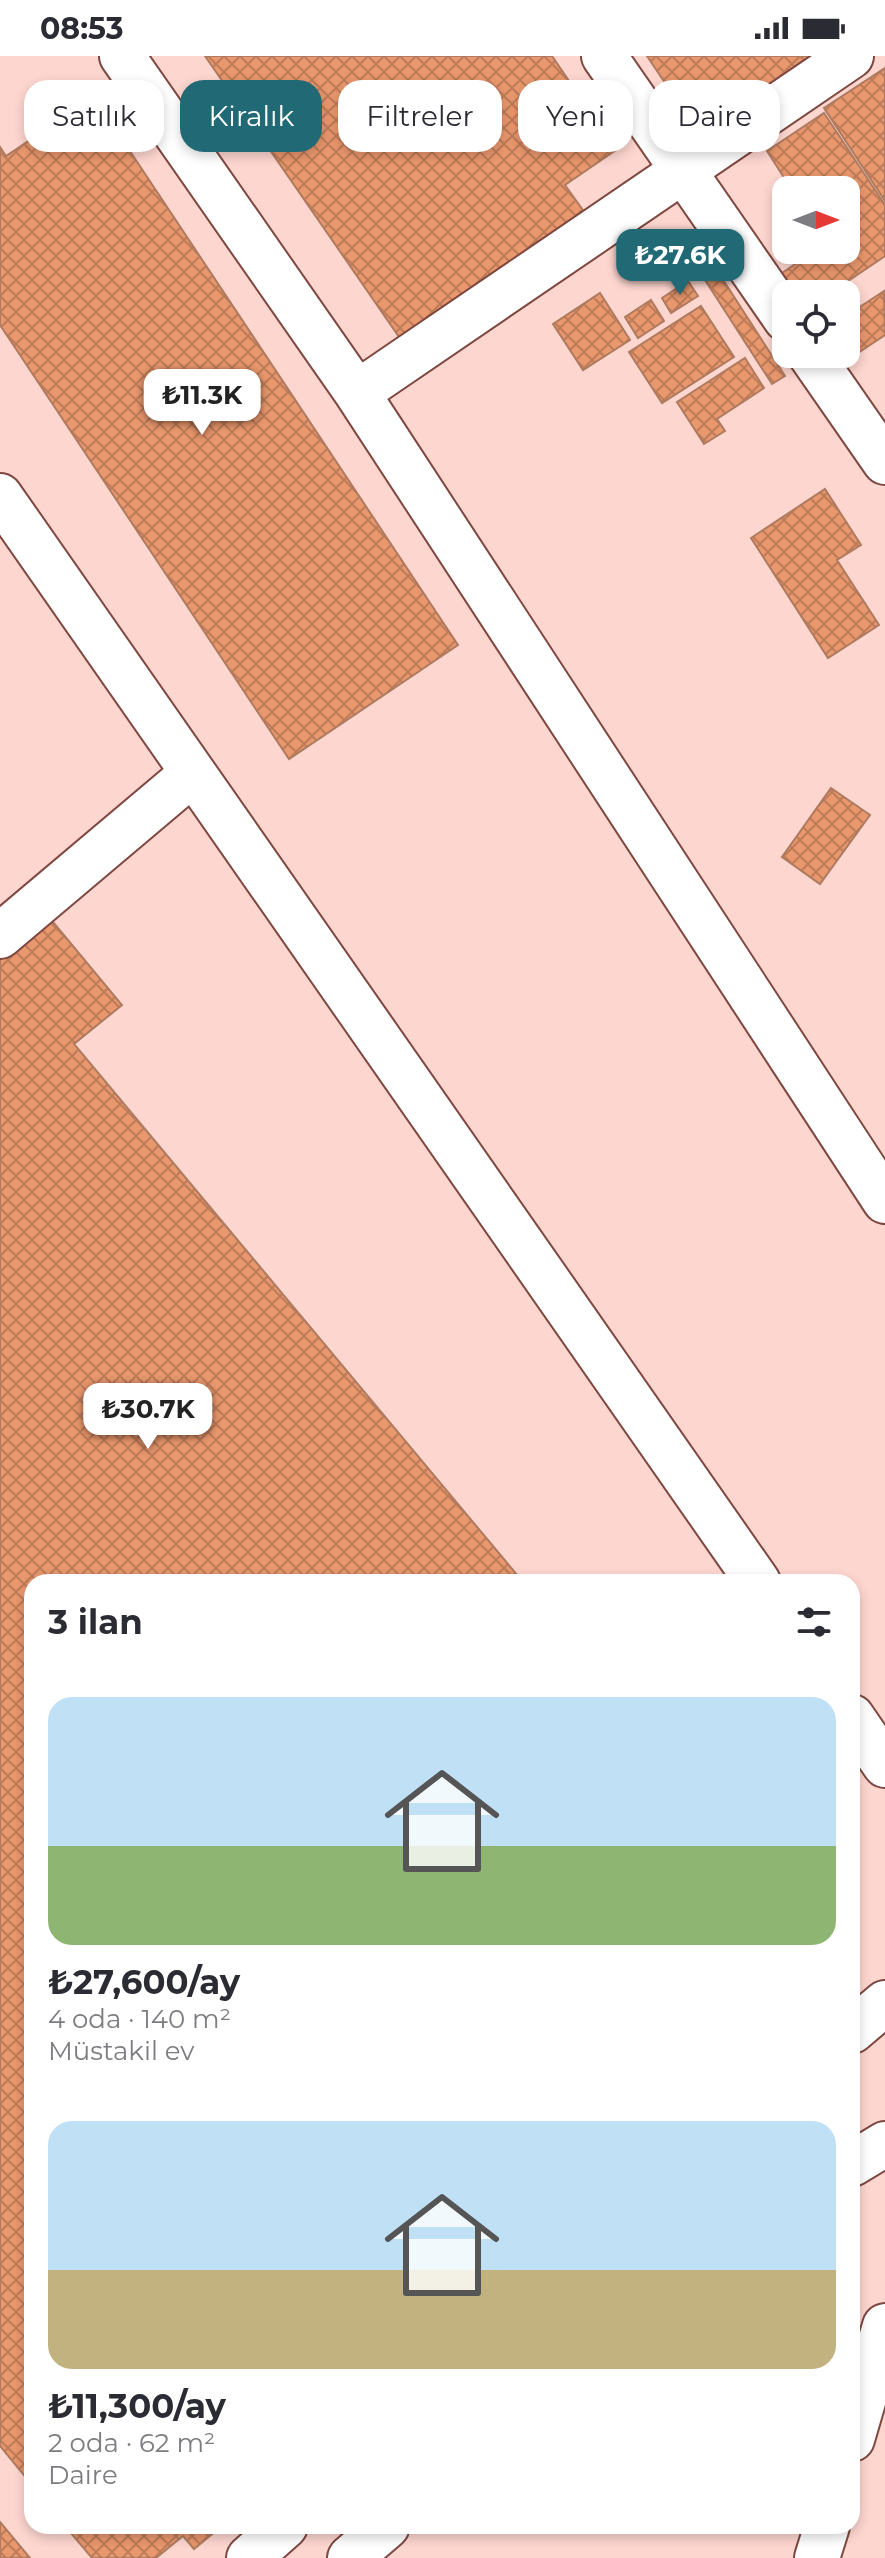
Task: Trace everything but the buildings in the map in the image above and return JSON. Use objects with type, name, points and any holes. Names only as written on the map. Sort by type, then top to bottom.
[{"type":"street","points":[[122,56],[357,393],[885,1201]]},
{"type":"street","points":[[604,56],[772,299]]},
{"type":"street","points":[[357,393],[851,56]]},
{"type":"street","points":[[820,368],[885,462]]},
{"type":"street","points":[[0,496],[752,1574]]},
{"type":"street","points":[[0,936],[193,773]]},
{"type":"street","points":[[860,1729],[885,1765]]},
{"type":"street","points":[[860,2024],[885,2003]]},
{"type":"street","points":[[860,2159],[885,2144]]},
{"type":"street","points":[[860,2412],[885,2326]]},
{"type":"street","points":[[249,2558],[276,2534]]},
{"type":"street","points":[[350,2558],[378,2534]]},
{"type":"street","points":[[817,2558],[824,2534]]}]
